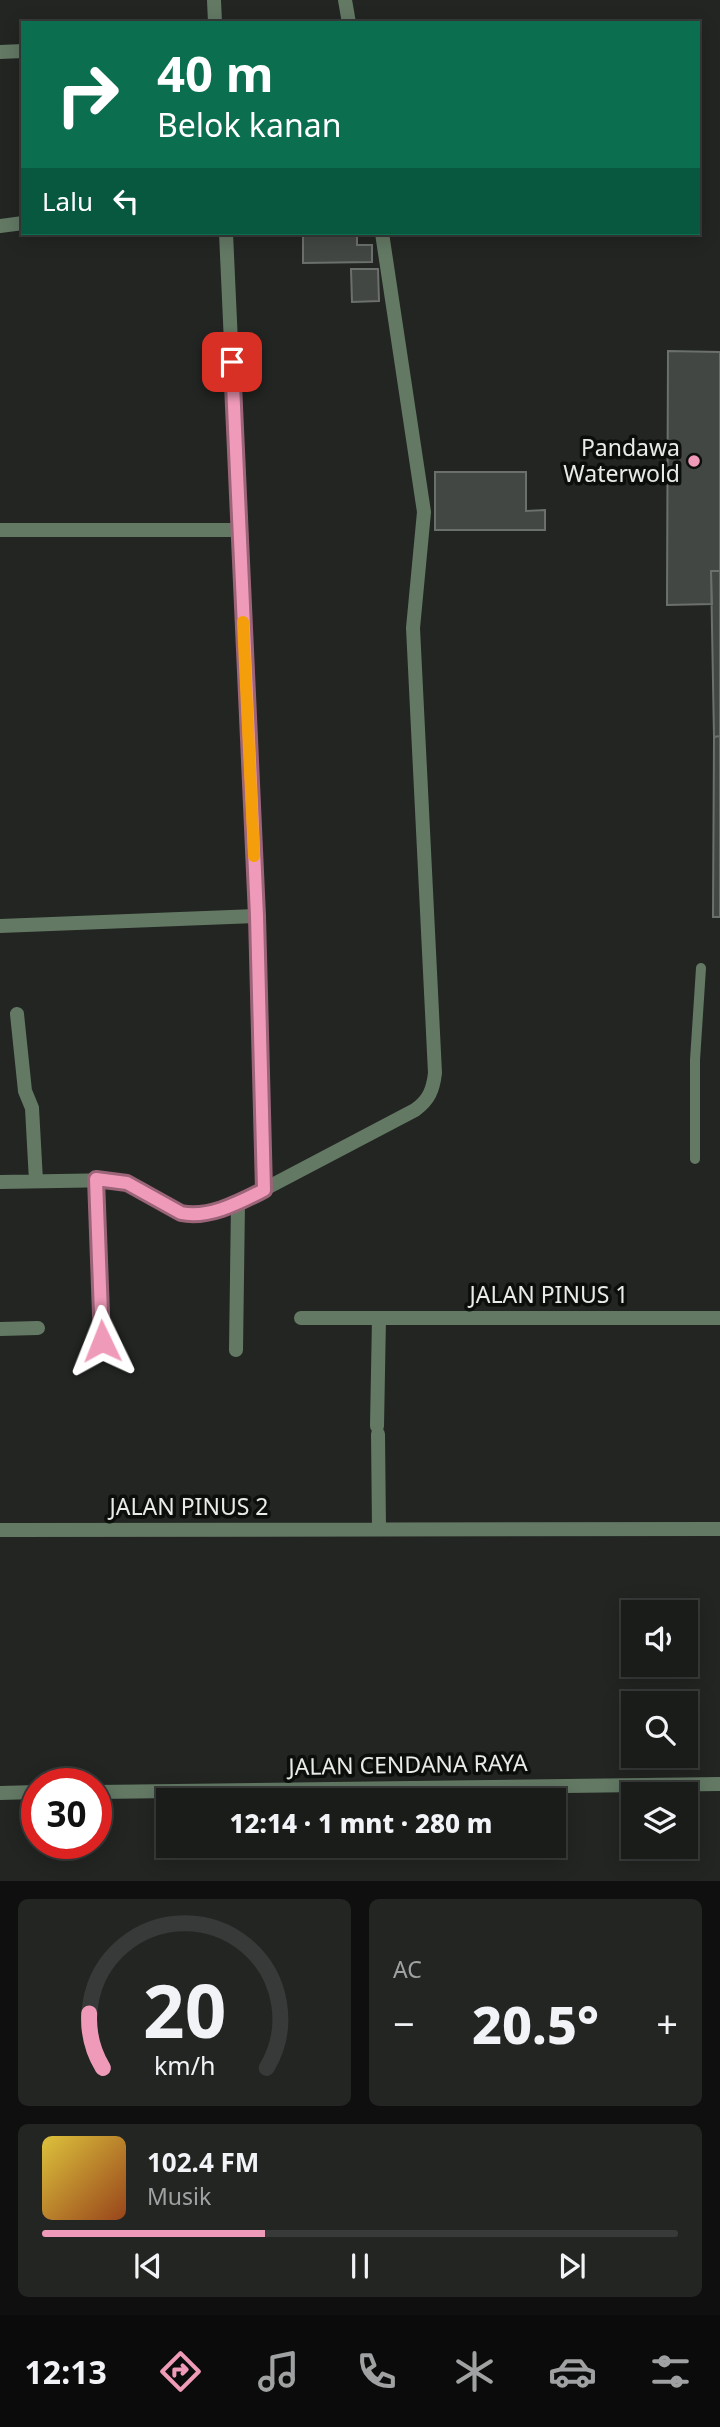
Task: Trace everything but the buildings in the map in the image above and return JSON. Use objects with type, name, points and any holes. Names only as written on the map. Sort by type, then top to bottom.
[{"type":"street","points":[[214,0],[215,21]]},
{"type":"street","points":[[345,0],[349,21]]},
{"type":"street","points":[[0,52],[21,51]]},
{"type":"street","points":[[0,226],[21,223]]},
{"type":"street","points":[[226,235],[257,916],[264,1190]]},
{"type":"street","points":[[0,1182],[96,1179],[127,1183],[181,1213],[202,1214],[238,1203],[264,1190],[415,1110],[430,1095],[435,1073],[413,628],[424,512],[382,235]]},
{"type":"street","points":[[0,530],[239,530]]},
{"type":"street","points":[[0,926],[257,916]]},
{"type":"street","points":[[17,1014],[25,1091],[32,1108],[36,1181]]},
{"type":"street","points":[[96,1179],[102,1341]]},
{"type":"street","points":[[236,1350],[238,1203]]},
{"type":"street","name":"JALAN PINUS 1","points":[[301,1318],[720,1318]]},
{"type":"street","points":[[379,1318],[379,1529]]},
{"type":"street","points":[[0,1329],[38,1328]]},
{"type":"street","name":"JALAN PINUS 2","points":[[0,1530],[720,1529]]},
{"type":"street","name":"JALAN CENDANA RAYA","points":[[112,1792],[720,1784]]},
{"type":"street","points":[[0,1793],[21,1792]]},
{"type":"lane","points":[[695,1159],[695,1060],[701,968]]},
{"type":"slow traffic","points":[[243,622],[254,856]]},
{"type":"place","name":"Pandawa Waterwold","points":[[694,461]]},
{"type":"route","points":[[102,1341],[96,1179],[127,1183],[181,1213],[190,1215],[238,1203],[264,1190],[257,916],[232,362]]}]
